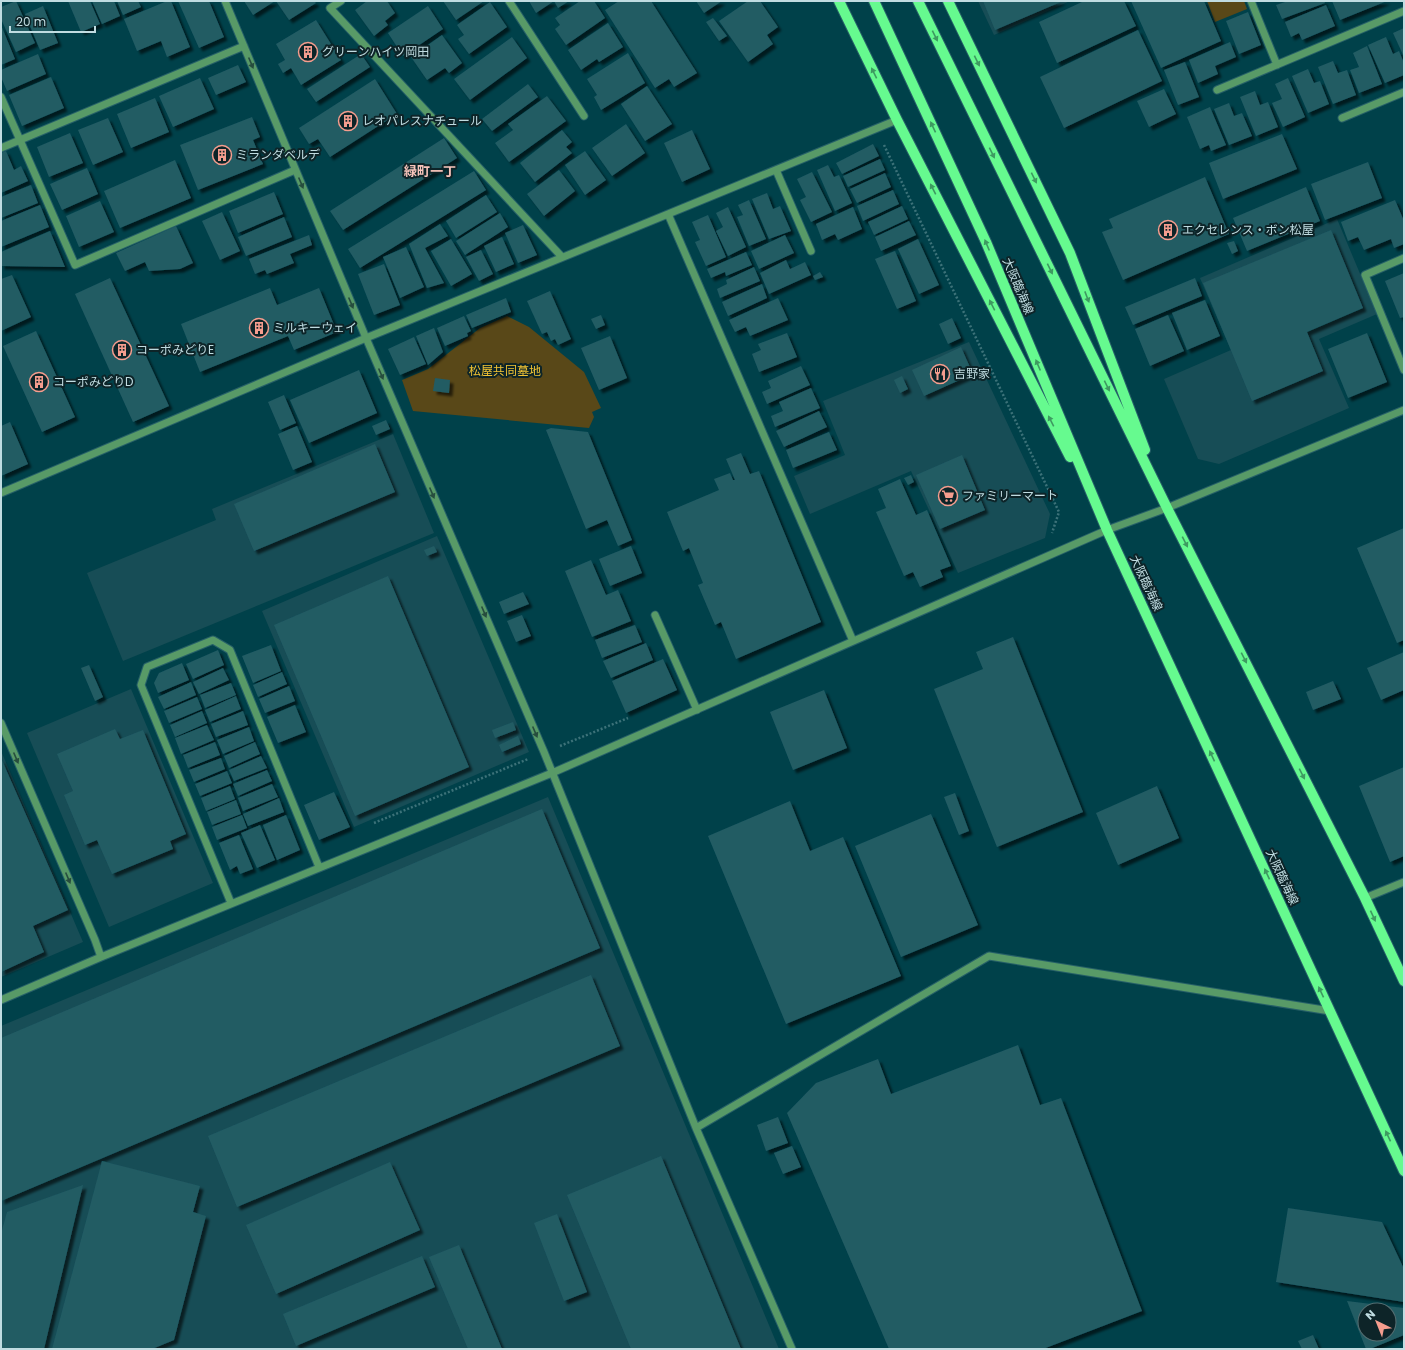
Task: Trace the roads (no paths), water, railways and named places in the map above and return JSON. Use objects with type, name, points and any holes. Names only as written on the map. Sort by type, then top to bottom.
[{"type":"main road","points":[[839,1],[897,120],[1107,530]]},
{"type":"main road","name":"大阪臨海線","points":[[874,1],[986,242],[1107,530],[1404,1171]]},
{"type":"main road","points":[[918,1],[1167,508],[1365,898],[1404,982]]},
{"type":"main road","points":[[948,1],[1070,253],[1167,508]]},
{"type":"street","points":[[225,1],[366,338],[544,752],[696,1128],[792,1349]]},
{"type":"street","points":[[341,1],[330,8],[562,257]]},
{"type":"street","points":[[509,1],[584,116]]},
{"type":"street","points":[[1251,1],[1277,65]]},
{"type":"street","points":[[1217,90],[1404,11]]},
{"type":"street","points":[[1,148],[244,46]]},
{"type":"street","points":[[1342,118],[1404,92]]},
{"type":"street","points":[[1,97],[75,265],[295,170]]},
{"type":"street","points":[[1,493],[366,338],[897,120]]},
{"type":"street","points":[[776,170],[811,251]]},
{"type":"street","points":[[668,214],[853,641]]},
{"type":"street","points":[[1404,258],[1365,275],[1404,370]]},
{"type":"street","points":[[1,1000],[100,957],[552,773],[1107,530],[1167,508],[1404,410]]},
{"type":"street","points":[[655,615],[697,710]]},
{"type":"street","points":[[232,903],[141,685],[147,667],[213,640],[230,650],[319,867]]},
{"type":"street","points":[[1,723],[92,933],[100,957]]},
{"type":"street","points":[[1365,898],[1404,882]]},
{"type":"street","points":[[696,1128],[989,956],[1330,1011]]},
{"type":"place","name":"グリーンハイツ岡田","points":[[308,52]]},
{"type":"place","name":"レオパレスナチュール","points":[[348,121]]},
{"type":"place","name":"ミランダベルデ","points":[[222,155]]},
{"type":"place","name":"エクセレンス・ボン松屋","points":[[1168,230]]},
{"type":"place","name":"ミルキーウェイ","points":[[259,328]]},
{"type":"place","name":"コーポみどりE","points":[[122,350]]},
{"type":"place","name":"吉野家","points":[[940,374]]},
{"type":"place","name":"コーポみどりD","points":[[39,382]]},
{"type":"place","name":"ファミリーマート","points":[[948,496]]},
{"type":"district","name":"緑町一丁","points":[[430,171]]},
{"type":"park label","name":"松屋共同墓地","points":[[505,371]]}]
